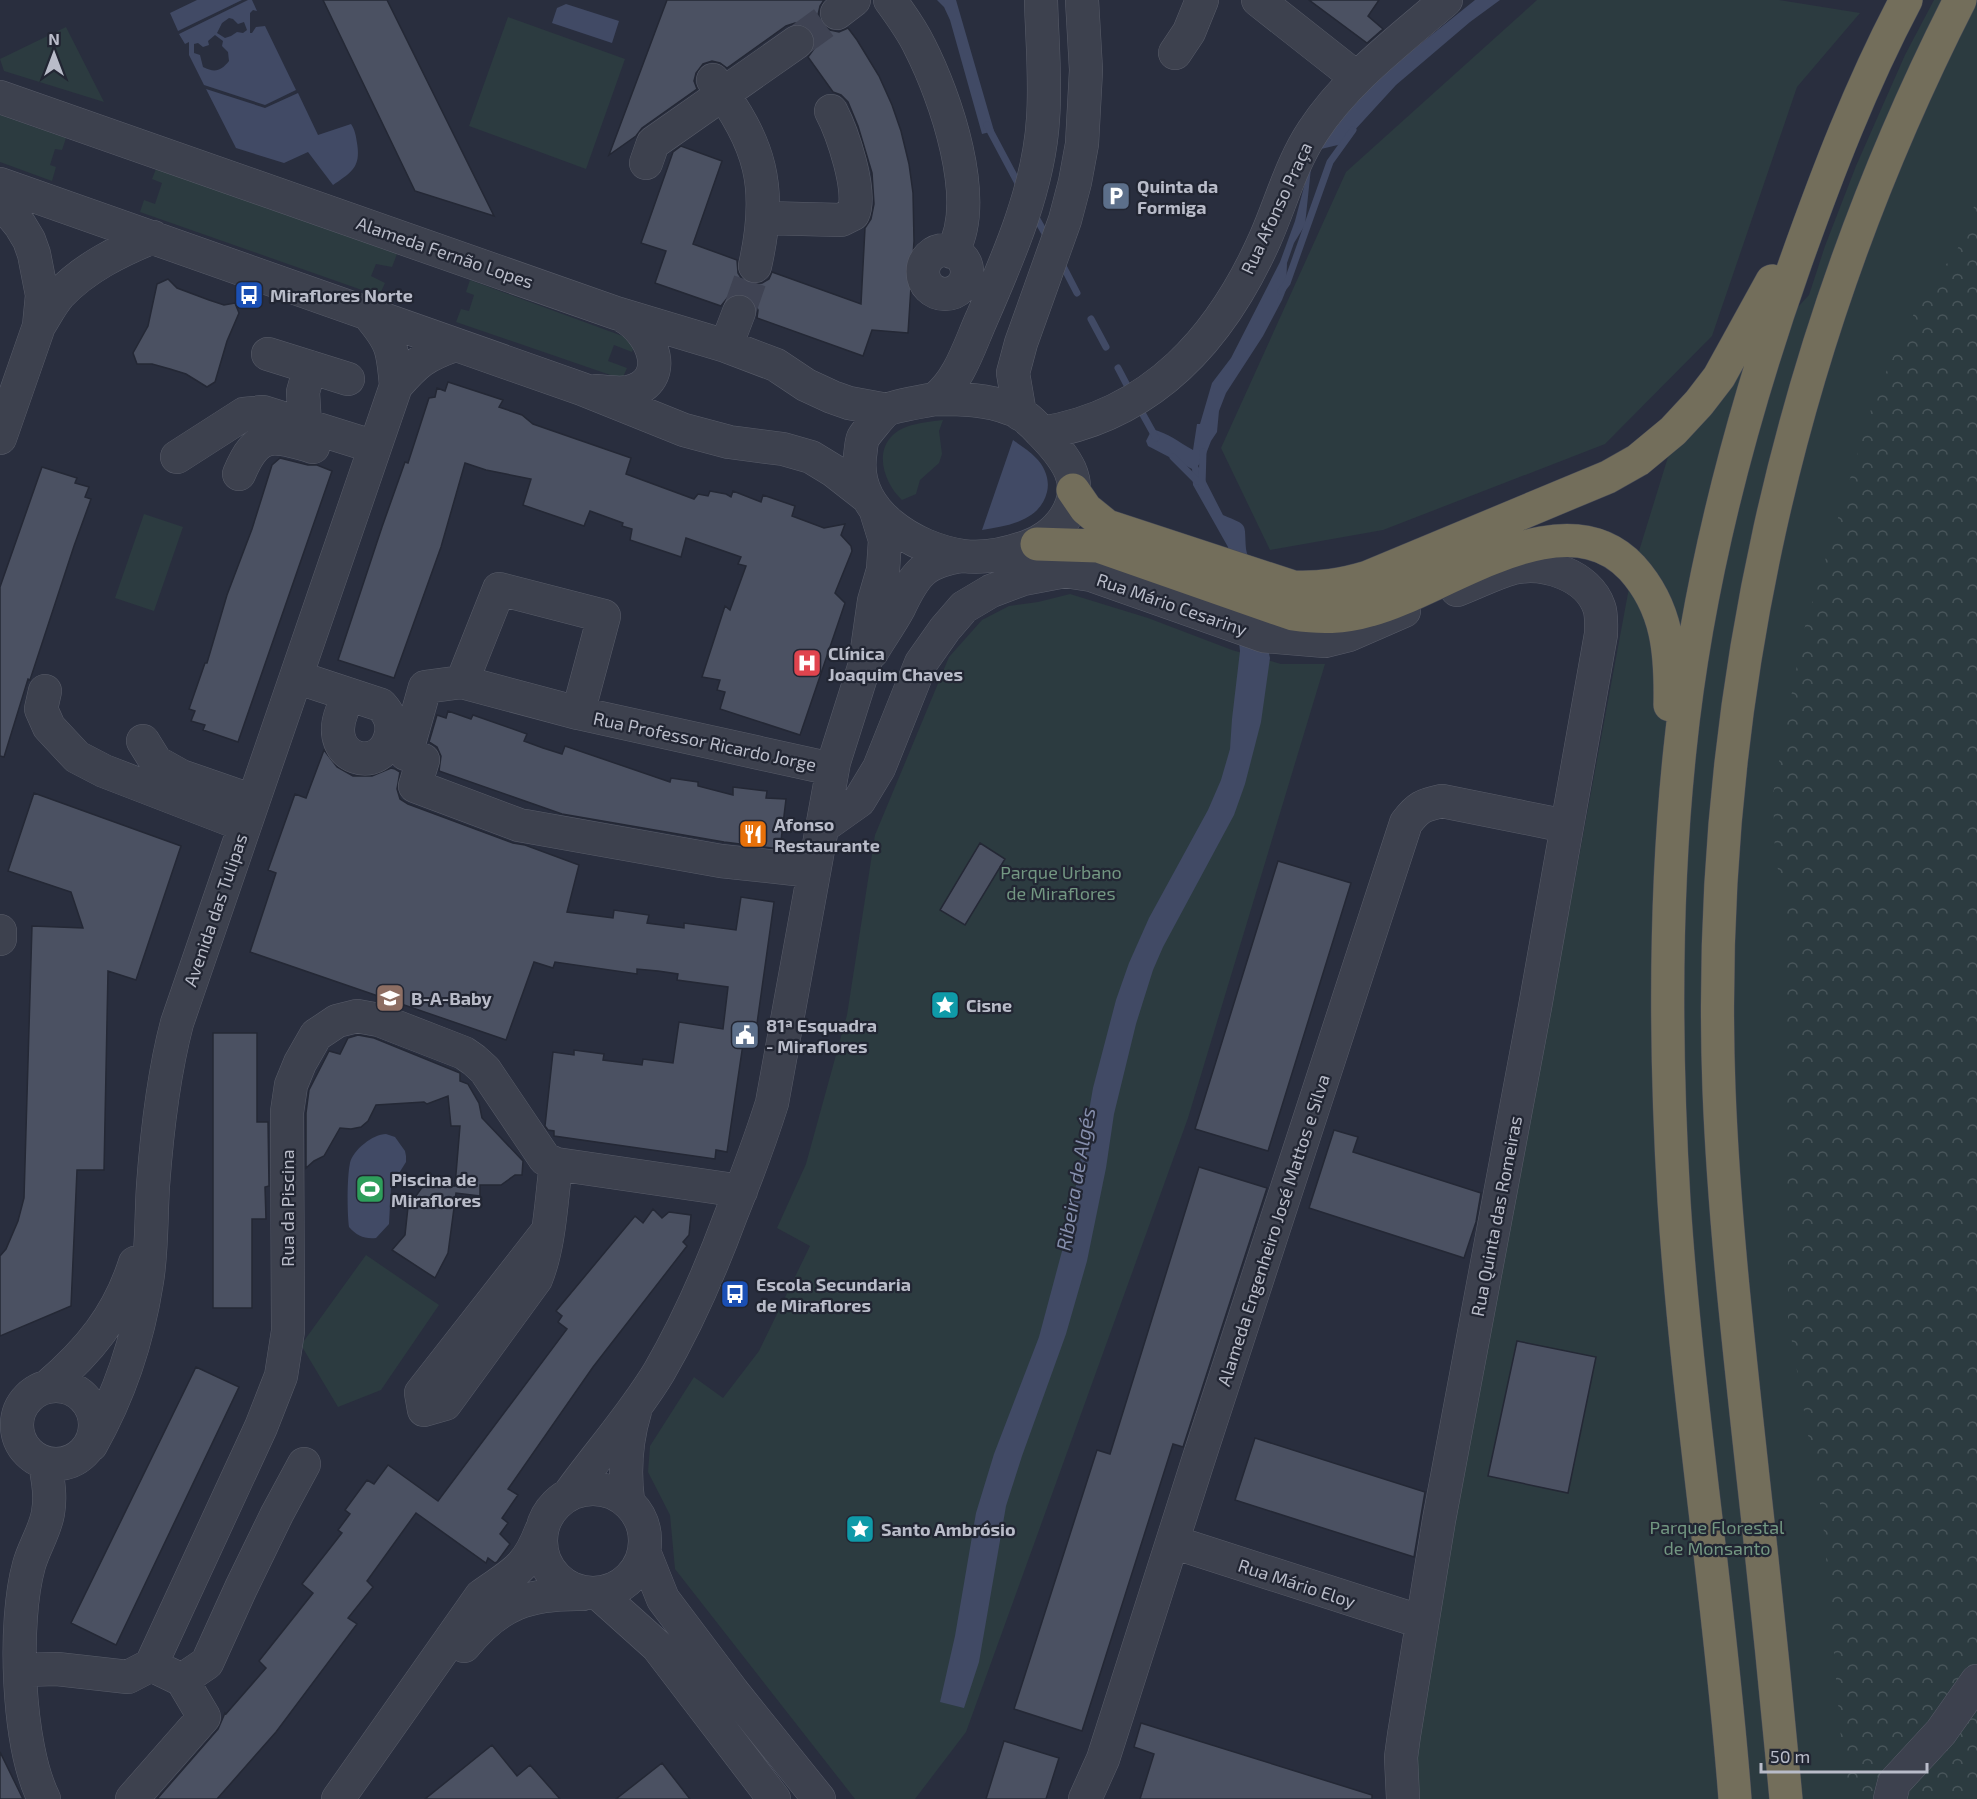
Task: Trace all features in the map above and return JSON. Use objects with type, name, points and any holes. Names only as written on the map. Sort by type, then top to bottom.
[{"type":"highway","points":[[1668,914],[1680,745],[1689,682],[1712,552],[1734,461],[1756,379],[1820,192],[1867,81],[1906,0]]},
{"type":"highway","points":[[1786,1799],[1767,1600],[1736,1323],[1725,1184],[1718,1015],[1720,906],[1726,811],[1736,718],[1751,621],[1778,490],[1797,415],[1839,282],[1867,207],[1916,89],[1960,5]]},
{"type":"highway","points":[[1072,481],[1086,509],[1107,526],[1293,586],[1321,588],[1368,577],[1608,477],[1638,460],[1664,438],[1699,404],[1719,377],[1820,192]]},
{"type":"highway","points":[[1037,544],[1098,546],[1293,614],[1316,618],[1343,617],[1372,610],[1519,547],[1553,542],[1581,542],[1607,550],[1626,562],[1645,582],[1656,602],[1665,632],[1671,668],[1668,914],[1669,1080],[1678,1251],[1736,1799]]},
{"type":"street","points":[[890,0],[920,46],[940,91],[957,149],[963,209],[958,243],[952,252]]},
{"type":"street","points":[[935,399],[944,393],[967,352],[1016,237],[1038,157],[1043,121],[1044,74],[1041,0]]},
{"type":"street","points":[[1031,423],[1013,373],[1021,343],[1065,220],[1075,182],[1082,144],[1086,70],[1082,0]]},
{"type":"street","points":[[1187,0],[1177,28],[1176,53],[1189,32],[1202,0]]},
{"type":"street","points":[[1258,0],[1357,78]]},
{"type":"street","name":"Rua Afonso Praça","points":[[1072,481],[1086,448],[1141,397],[1189,358],[1208,336],[1232,300],[1264,240],[1302,149],[1313,129],[1357,78],[1446,0]]},
{"type":"street","points":[[646,163],[653,143],[718,87],[797,42]]},
{"type":"street","points":[[718,87],[759,162],[763,182],[764,218],[755,266]]},
{"type":"street","name":"Alameda Fernão Lopes","points":[[0,97],[616,313],[726,346],[776,365],[806,385],[849,404],[887,410]]},
{"type":"street","points":[[764,218],[841,220],[853,214],[857,201],[852,176],[844,143],[831,111]]},
{"type":"street","points":[[0,184],[582,389],[706,436],[729,442],[783,449],[811,457],[834,471],[906,536],[920,544],[963,556]]},
{"type":"street","points":[[0,201],[20,225],[34,254],[42,295],[39,326]]},
{"type":"street","points":[[0,438],[39,326],[58,295],[86,271],[122,250],[153,237]]},
{"type":"street","points":[[726,346],[739,312]]},
{"type":"street","points":[[582,389],[612,393],[629,392],[641,387],[650,379],[654,369],[651,346],[633,321],[616,313]]},
{"type":"street","name":"Avenida das Tulipas","points":[[368,314],[390,344],[396,386]]},
{"type":"street","name":"Avenida das Tulipas","points":[[37,1544],[59,1515],[89,1448],[115,1400],[139,1324],[151,1251],[153,1185],[166,1066],[177,1023],[371,457],[396,386],[417,362],[429,354],[455,345]]},
{"type":"street","points":[[267,354],[348,380]]},
{"type":"street","points":[[305,425],[303,392],[310,367]]},
{"type":"street","name":"Rua Afonso Praça","points":[[1031,423],[1093,420],[1141,397]]},
{"type":"street","points":[[338,1799],[481,1596],[515,1573],[527,1560],[545,1519],[557,1503],[570,1493],[638,1403],[658,1372],[696,1300],[741,1191],[772,1103],[832,769],[865,664],[874,601],[885,557],[884,534],[859,470],[862,439],[887,410],[935,399],[968,399],[1013,409],[1054,445],[1072,481],[1071,506],[1065,519],[1053,533],[1037,544],[984,557],[946,558],[931,564],[905,591],[898,609],[865,664]]},
{"type":"street","points":[[177,457],[243,414],[263,412],[305,425],[371,457]]},
{"type":"street","points":[[239,474],[248,453],[259,443],[271,438],[284,438],[371,457]]},
{"type":"street","name":"Rua Mário Cesariny","points":[[821,828],[859,801],[879,768],[921,663],[945,629],[964,607],[991,591],[1023,579],[1065,571],[1091,575],[1264,636],[1325,641],[1349,635],[1496,574],[1514,568],[1533,566],[1570,575],[1584,585],[1597,601],[1600,609],[1600,634]]},
{"type":"street","name":"Rua Professor Ricardo Jorge","points":[[578,713],[604,616],[499,589],[462,682],[578,713],[832,769]]},
{"type":"street","name":"Rua Quinta das Romeiras","points":[[1403,1799],[1401,1757],[1422,1623],[1600,634]]},
{"type":"street","points":[[296,677],[381,705],[392,724],[390,739],[383,752],[370,758],[350,756],[342,747],[338,736],[338,720],[342,711]]},
{"type":"street","points":[[462,682],[425,687],[406,754],[423,760],[415,786],[519,825],[721,861],[813,872]]},
{"type":"street","points":[[45,691],[40,709],[49,727],[77,757],[104,771],[136,783],[249,813]]},
{"type":"street","points":[[136,783],[130,745],[156,762],[249,813]]},
{"type":"street","name":"Alameda Engenheiro José Mattos e Silva","points":[[1089,1796],[1103,1759],[1406,823],[1416,809],[1442,801],[1566,826]]},
{"type":"street","points":[[0,931],[0,939]]},
{"type":"street","name":"Rua da Piscina","points":[[151,1665],[261,1427],[280,1376],[288,1331],[287,1112],[291,1085],[316,1035],[337,1021],[357,1016],[379,1020],[464,1053],[485,1070],[545,1159],[556,1164]]},
{"type":"street","points":[[547,1232],[421,1393],[424,1410],[445,1404],[536,1279],[542,1264],[547,1232],[556,1164],[741,1191]]},
{"type":"street","points":[[26,1397],[60,1386],[84,1397],[92,1407],[96,1419],[95,1432],[89,1448],[77,1459],[56,1465],[24,1454],[17,1419],[26,1397],[73,1365],[103,1330],[119,1303],[141,1245],[153,1185]]},
{"type":"street","points":[[627,1502],[625,1475],[628,1439],[638,1403]]},
{"type":"street","name":"Avenida das Tulipas","points":[[24,1454],[50,1499],[48,1515],[29,1565],[22,1610],[11,1639],[21,1670],[27,1744],[32,1768],[44,1799]]},
{"type":"street","points":[[182,1680],[207,1664],[241,1588],[304,1464]]},
{"type":"street","points":[[570,1493],[587,1489],[615,1493],[639,1515],[646,1537],[645,1554],[663,1599],[733,1692],[819,1799]]},
{"type":"street","points":[[541,1531],[541,1551],[555,1579],[571,1589],[593,1594],[657,1646],[774,1799]]},
{"type":"street","name":"Rua Mário Eloy","points":[[1173,1542],[1422,1623]]},
{"type":"street","points":[[356,1799],[457,1654],[494,1616],[509,1605],[534,1597],[557,1593],[593,1594],[622,1585],[634,1574],[645,1554]]},
{"type":"street","points":[[21,1670],[57,1669],[128,1677],[151,1665],[182,1680],[204,1717],[132,1799]]},
{"type":"street","points":[[1890,1799],[1894,1783],[1941,1732],[1977,1682]]},
{"type":"street","points":[[369,1799],[379,1765]]},
{"type":"green space","points":[[1537,0],[1779,0],[1860,13],[1797,87],[1712,336],[1605,444],[1383,530],[1270,550],[1221,448],[1346,172]]},
{"type":"green space","name":"Parque Florestal de Monsanto","points":[[1934,0],[1977,0],[1977,1799],[1418,1799],[1418,1751],[1441,1591],[1631,577],[1672,444],[1809,295],[1856,166],[1905,55]]},
{"type":"green space","points":[[508,17],[625,59],[586,169],[469,126]]},
{"type":"green space","points":[[66,27],[104,102],[4,71],[0,59]]},
{"type":"green space","points":[[0,115],[66,138],[62,150],[55,149],[50,165],[56,167],[52,181],[0,162]]},
{"type":"green space","points":[[156,169],[397,254],[392,267],[376,264],[371,276],[385,283],[379,296],[140,212],[144,200],[155,204],[162,183],[152,179]]},
{"type":"green space","points":[[1977,199],[1977,1799],[1846,1799],[1823,1521],[1788,1319],[1786,905],[1775,856],[1773,794],[1803,633],[1876,393],[1921,299],[1958,248]]},
{"type":"green space","points":[[470,280],[636,341],[632,352],[614,345],[608,361],[627,368],[622,379],[456,322],[461,309],[469,311],[474,295],[466,292]]},
{"type":"green space","points":[[943,420],[939,431],[942,454],[939,463],[920,480],[916,494],[902,500],[886,477],[883,459],[888,441],[905,427]]},
{"type":"green space","points":[[144,514],[183,527],[154,611],[115,598]]},
{"type":"green space","name":"Parque Urbano de Miraflores","points":[[1070,594],[1148,618],[1232,650],[1281,664],[1325,664],[1188,1118],[966,1732],[915,1799],[855,1799],[675,1569],[670,1515],[648,1472],[650,1446],[694,1377],[723,1398],[759,1351],[810,1246],[777,1228],[806,1164],[847,1015],[875,835],[949,657],[982,620],[1009,606]]},
{"type":"green space","points":[[366,1255],[439,1305],[381,1390],[338,1407],[301,1345]]},
{"type":"water","points":[[197,0],[242,0],[178,31],[170,13]]},
{"type":"water","points":[[252,0],[257,11],[253,10],[250,13],[250,33],[256,27],[265,26],[296,90],[265,105],[204,85],[189,55],[189,42],[185,44],[179,34]],"holes":[[[229,18],[238,24],[244,22],[247,30],[225,38],[217,33],[222,23]],[[215,35],[223,41],[222,46],[228,52],[229,61],[220,69],[211,70],[203,67],[200,55],[194,53],[194,44],[198,43],[203,47],[209,45],[208,41]]]},
{"type":"water","points":[[937,0],[956,0],[994,131],[982,134],[950,20],[944,7]]},
{"type":"water","points":[[1475,0],[1500,0],[1470,22],[1396,85],[1342,144],[1321,149],[1311,168],[1305,225],[1294,243],[1287,263],[1286,290],[1263,336],[1226,393],[1219,411],[1217,432],[1198,466],[1223,515],[1241,523],[1245,529],[1246,549],[1270,658],[1261,722],[1245,784],[1234,815],[1153,970],[1136,1024],[1114,1114],[1106,1168],[1087,1261],[1066,1334],[1006,1506],[979,1662],[964,1708],[940,1702],[955,1636],[976,1513],[994,1454],[1039,1337],[1069,1225],[1093,1088],[1116,1000],[1149,918],[1208,810],[1221,780],[1230,749],[1240,651],[1228,547],[1193,485],[1192,469],[1148,446],[1146,441],[1152,429],[1169,435],[1193,450],[1197,424],[1200,424],[1212,383],[1231,358],[1280,262],[1295,221],[1311,160],[1352,103],[1389,69]]},
{"type":"water","points":[[566,4],[619,21],[612,43],[552,23],[557,8]]},
{"type":"water","points":[[206,89],[265,108],[298,93],[318,135],[351,124],[358,151],[354,168],[333,185],[308,152],[284,163],[236,148]]},
{"type":"water","points":[[1013,440],[1031,453],[1042,465],[1047,478],[1047,492],[1043,502],[1030,516],[1012,524],[982,530]]},
{"type":"water","name":"Piscina de Miraflores","points":[[386,1134],[395,1137],[405,1151],[406,1162],[391,1186],[389,1224],[376,1238],[364,1237],[349,1227],[350,1163],[355,1153],[364,1144],[375,1137]]},
{"type":"building","points":[[323,0],[387,0],[494,216],[415,191]]},
{"type":"building","points":[[667,0],[824,0],[818,15],[823,25],[839,32],[848,28],[857,40],[879,76],[892,105],[909,164],[913,193],[914,241],[908,333],[872,330],[863,356],[757,318],[758,310],[754,301],[745,294],[728,297],[721,306],[655,283],[666,251],[641,243],[673,152],[681,146],[722,161],[693,244],[737,260],[738,273],[743,281],[751,284],[762,283],[769,279],[772,272],[861,304],[865,228],[871,219],[874,204],[872,173],[848,102],[841,95],[833,92],[808,57],[814,49],[816,40],[812,31],[804,25],[795,23],[786,26],[727,68],[712,61],[703,64],[696,73],[694,81],[697,89],[642,128],[636,136],[609,155]]},
{"type":"building","points":[[1309,0],[1379,0],[1368,16],[1383,29],[1367,43]]},
{"type":"building","points":[[168,279],[177,288],[209,300],[224,305],[235,303],[239,313],[227,341],[215,382],[207,387],[186,374],[152,364],[137,364],[133,353],[148,326],[157,284]]},
{"type":"building","points":[[448,382],[503,400],[499,407],[522,415],[533,424],[631,458],[626,474],[694,499],[698,494],[708,496],[710,491],[731,497],[733,491],[761,502],[763,495],[795,506],[792,516],[824,528],[845,524],[841,535],[851,546],[852,551],[835,593],[845,603],[800,735],[720,709],[725,692],[717,690],[720,680],[702,677],[725,606],[730,610],[746,566],[738,564],[741,557],[686,538],[681,557],[630,540],[632,529],[622,526],[623,523],[590,511],[584,526],[523,505],[531,479],[486,470],[465,463],[441,547],[394,678],[338,660],[382,527],[405,462],[408,463],[429,398],[435,397],[437,388],[445,391]]},
{"type":"building","points":[[280,458],[317,465],[332,471],[238,742],[203,730],[205,725],[191,721],[195,711],[189,709],[205,663],[207,663],[227,595],[252,529],[272,465]]},
{"type":"building","points":[[42,467],[77,478],[75,483],[89,487],[85,497],[91,499],[30,680],[28,679],[4,757],[0,756],[0,587]]},
{"type":"building","points":[[448,711],[471,719],[473,715],[527,734],[524,741],[543,748],[562,754],[565,746],[670,782],[671,778],[698,782],[698,786],[733,795],[733,787],[767,791],[766,798],[786,799],[780,849],[724,842],[562,814],[439,771],[441,756],[437,747],[429,742],[437,715],[446,718]]},
{"type":"building","points":[[324,750],[337,767],[353,776],[372,776],[391,768],[400,772],[397,789],[400,799],[408,804],[579,865],[567,912],[613,918],[614,910],[649,915],[647,923],[684,928],[684,923],[736,930],[741,897],[774,902],[754,1045],[743,1044],[727,1152],[716,1150],[715,1159],[554,1136],[554,1131],[548,1130],[545,1126],[553,1052],[574,1055],[574,1050],[604,1054],[603,1060],[642,1065],[643,1059],[673,1063],[679,1022],[723,1029],[728,987],[677,980],[678,974],[658,971],[637,969],[637,974],[555,962],[553,968],[534,962],[506,1040],[250,952],[276,873],[268,870],[295,794],[306,798]]},
{"type":"building","points":[[34,793],[181,846],[136,980],[108,971],[104,1170],[77,1170],[71,1306],[0,1336],[0,1256],[6,1249],[18,1221],[24,1198],[32,926],[83,928],[71,892],[8,871]]},
{"type":"building","points":[[980,843],[1005,859],[965,925],[940,910]]},
{"type":"building","points":[[1278,861],[1351,883],[1268,1151],[1195,1129]]},
{"type":"building","points":[[213,1033],[257,1033],[257,1122],[268,1122],[269,1186],[265,1187],[266,1219],[252,1219],[252,1308],[213,1308]]},
{"type":"building","points":[[358,1035],[374,1038],[460,1073],[460,1081],[468,1084],[479,1103],[482,1118],[523,1161],[522,1175],[515,1175],[501,1185],[480,1185],[480,1196],[456,1193],[448,1253],[435,1278],[392,1250],[405,1235],[408,1207],[423,1186],[455,1186],[460,1126],[451,1126],[448,1096],[427,1104],[424,1102],[376,1105],[368,1121],[361,1127],[340,1128],[324,1156],[306,1168],[306,1113],[309,1090],[329,1051],[340,1054],[348,1038]]},
{"type":"building","points":[[1334,1130],[1358,1137],[1353,1152],[1481,1193],[1476,1222],[1464,1258],[1309,1208]]},
{"type":"building","points":[[1199,1167],[1267,1188],[1183,1447],[1173,1444],[1082,1731],[1014,1709],[1097,1450],[1110,1454]]},
{"type":"building","points":[[653,1209],[662,1218],[669,1212],[691,1215],[689,1235],[683,1242],[687,1246],[593,1367],[508,1489],[518,1495],[502,1518],[508,1523],[500,1534],[510,1544],[497,1562],[488,1558],[486,1563],[416,1513],[367,1581],[373,1587],[348,1618],[357,1624],[276,1732],[217,1799],[157,1799],[218,1729],[225,1713],[266,1668],[259,1661],[313,1593],[302,1584],[342,1533],[338,1530],[350,1514],[345,1510],[367,1480],[374,1484],[388,1465],[438,1501],[567,1329],[558,1322],[562,1316],[556,1311],[635,1216],[643,1223]]},
{"type":"building","points":[[1517,1341],[1596,1357],[1568,1493],[1488,1476]]},
{"type":"building","points":[[196,1367],[239,1387],[116,1645],[71,1623]]},
{"type":"building","points":[[1255,1438],[1425,1492],[1414,1557],[1235,1500]]},
{"type":"building","points":[[1141,1723],[1372,1795],[1372,1799],[1140,1799],[1154,1754],[1134,1747]]},
{"type":"building","points":[[1004,1741],[1059,1758],[1046,1799],[986,1799]]},
{"type":"building","points":[[492,1745],[517,1776],[530,1765],[560,1799],[425,1799]]},
{"type":"building","points":[[0,1752],[23,1799],[0,1799]]},
{"type":"building","points":[[662,1763],[690,1799],[616,1799]]},
{"type":"waterway","points":[[987,125],[1019,185]]},
{"type":"waterway","name":"Ribeira de Algés","points":[[1281,291],[1287,283],[1330,162],[1353,130]]},
{"type":"waterway","points":[[1034,214],[1047,237]]},
{"type":"waterway","points":[[1062,264],[1077,293]]},
{"type":"waterway","points":[[1091,319],[1106,347]]},
{"type":"waterway","points":[[1118,368],[1129,389]]},
{"type":"waterway","points":[[1141,411],[1156,438]]},
{"type":"waterway","name":"Ribeira de Algés","points":[[1202,486],[1203,452]]},
{"type":"waterway","points":[[1173,457],[1197,481]]},
{"type":"tunnel","points":[[797,42],[837,13]]},
{"type":"tunnel","points":[[739,312],[755,266]]},
{"type":"place","name":"Quinta da Formiga","points":[[1116,196]]},
{"type":"place","name":"Miraflores Norte","points":[[249,295]]},
{"type":"place","name":"Clínica Joaquim Chaves","points":[[807,663]]},
{"type":"place","name":"Afonso Restaurante","points":[[753,834]]},
{"type":"place","name":"B-A-Baby","points":[[390,998]]},
{"type":"place","name":"Cisne","points":[[945,1005]]},
{"type":"place","name":"81ª Esquadra - Miraflores","points":[[745,1035]]},
{"type":"place","name":"Piscina de Miraflores","points":[[370,1189]]},
{"type":"place","name":"Escola Secundaria de Miraflores","points":[[735,1294]]},
{"type":"place","name":"Santo Ambrósio","points":[[860,1529]]}]
